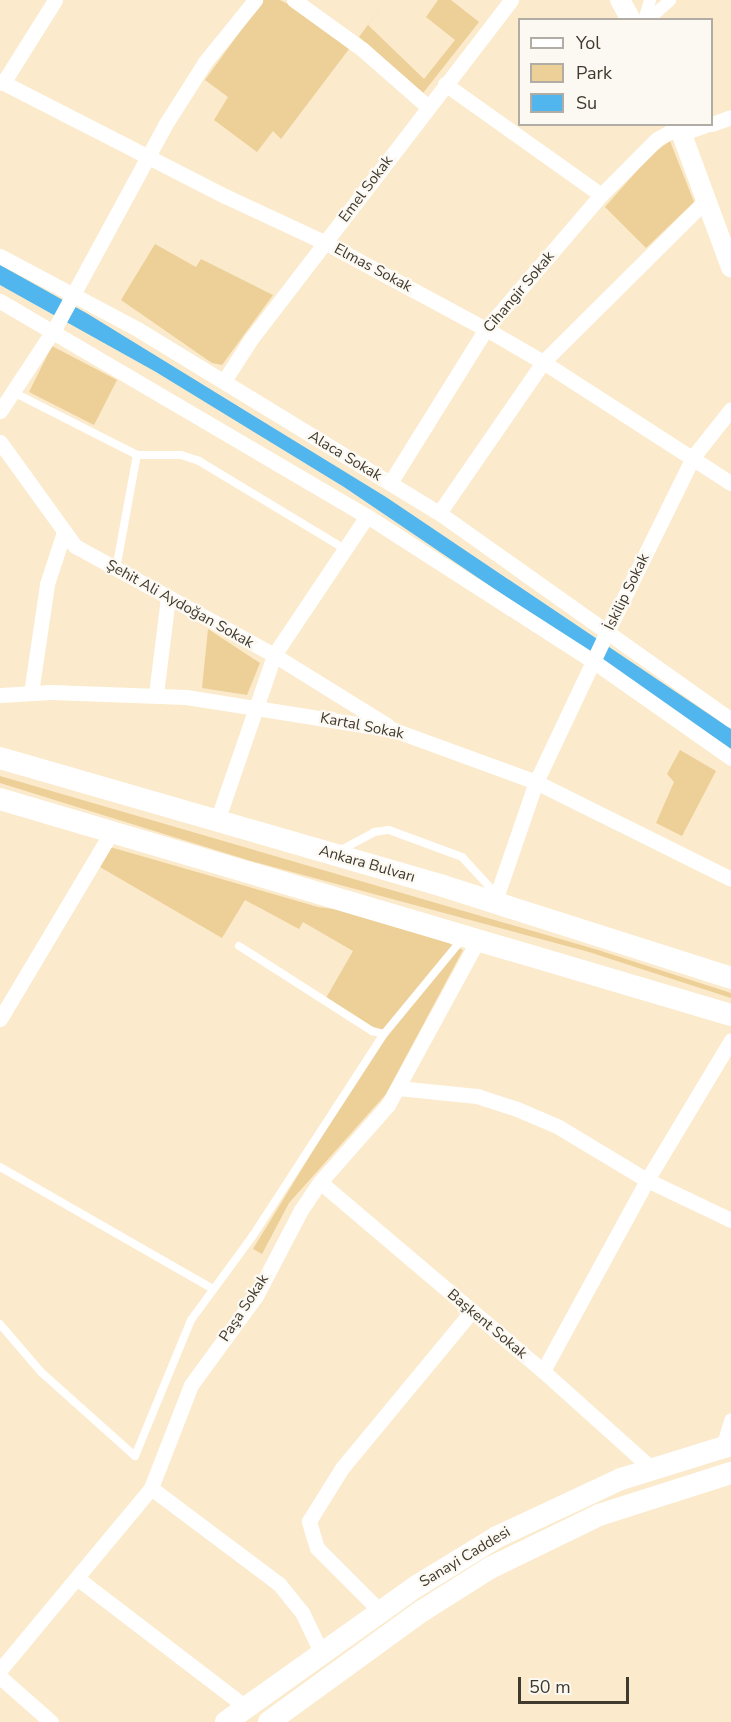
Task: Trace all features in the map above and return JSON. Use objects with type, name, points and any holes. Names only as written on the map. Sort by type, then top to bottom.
[{"type":"main road","name":"Ankara Bulvarı","points":[[0,758],[333,854],[731,978]]},
{"type":"main road","points":[[0,799],[472,936],[731,1015]]},
{"type":"main road","name":"Sanayi Caddesi","points":[[226,1722],[380,1611],[452,1563],[520,1525],[651,1468],[727,1446]]},
{"type":"main road","name":"Sanayi Caddesi","points":[[269,1722],[413,1618],[490,1568],[599,1515],[731,1473]]},
{"type":"street","points":[[2,82],[55,0]]},
{"type":"street","points":[[0,411],[55,328],[147,155],[205,62],[255,0]]},
{"type":"street","points":[[294,0],[362,49],[428,107]]},
{"type":"street","name":"Emel Sokak","points":[[224,381],[445,84],[511,0]]},
{"type":"street","points":[[620,0],[630,18]]},
{"type":"street","points":[[646,18],[650,0]]},
{"type":"street","points":[[648,18],[670,0]]},
{"type":"street","name":"Elmas Sokak","points":[[2,82],[326,243],[486,329],[543,362],[731,483]]},
{"type":"street","points":[[445,84],[602,195]]},
{"type":"street","name":"Cihangir Sokak","points":[[713,123],[731,117]]},
{"type":"street","name":"Cihangir Sokak","points":[[390,483],[486,329],[602,195],[657,139],[679,128],[694,126]]},
{"type":"street","points":[[679,128],[731,267]]},
{"type":"street","points":[[439,513],[543,362],[706,200]]},
{"type":"street","name":"Alaca Sokak","points":[[0,256],[224,381],[439,513],[605,636],[731,720]]},
{"type":"street","points":[[0,301],[55,328],[367,516],[594,660],[731,758]]},
{"type":"street","name":"İskilip Sokak","points":[[497,895],[536,782],[605,636],[693,457],[731,409]]},
{"type":"street","name":"Şehit Ali Aydoğan Sokak","points":[[0,442],[47,506],[63,535],[75,546],[274,655],[394,730]]},
{"type":"street","points":[[217,821],[254,707],[274,655],[367,516]]},
{"type":"street","points":[[31,693],[47,584],[63,535]]},
{"type":"street","points":[[156,694],[168,597]]},
{"type":"street","name":"Kartal Sokak","points":[[0,695],[31,693],[156,694],[254,707],[394,730],[536,782],[729,876]]},
{"type":"street","points":[[0,1019],[111,833]]},
{"type":"street","name":"Paşa Sokak","points":[[0,1670],[151,1488],[191,1386],[256,1296],[320,1182],[376,1121],[398,1088],[472,936]]},
{"type":"street","points":[[543,1371],[647,1180],[731,1040]]},
{"type":"street","points":[[398,1088],[477,1096],[517,1109],[557,1126],[647,1180],[731,1220]]},
{"type":"street","name":"Başkent Sokak","points":[[320,1182],[543,1371],[651,1468]]},
{"type":"street","points":[[380,1611],[326,1559],[310,1534],[313,1511],[330,1484],[472,1311]]},
{"type":"street","points":[[727,1446],[731,1420]]},
{"type":"street","points":[[151,1488],[279,1584],[302,1612],[321,1652]]},
{"type":"street","points":[[77,1578],[246,1707]]},
{"type":"street","points":[[0,1677],[51,1722]]},
{"type":"lane","points":[[13,392],[137,455],[181,455],[199,461],[345,549]]},
{"type":"lane","points":[[116,569],[137,455]]},
{"type":"lane","points":[[333,854],[374,832],[389,830],[462,857],[497,895]]},
{"type":"lane","points":[[0,1324],[40,1372],[135,1456],[184,1334],[213,1289],[252,1237],[384,1034],[472,936]]},
{"type":"lane","points":[[239,946],[372,1031],[384,1034]]},
{"type":"lane","points":[[0,1167],[213,1289]]},
{"type":"green space","points":[[263,0],[280,0],[297,9],[349,49],[281,139],[273,131],[257,152],[214,120],[228,97],[205,80]]},
{"type":"green space","points":[[386,0],[368,25],[424,79],[455,40],[426,17],[438,0],[451,0],[479,22],[423,93],[359,37]]},
{"type":"green space","points":[[670,141],[694,202],[646,248],[605,207],[651,155]]},
{"type":"green space","points":[[155,244],[196,267],[201,259],[273,295],[222,365],[212,363],[121,300]]},
{"type":"green space","points":[[52,346],[117,380],[94,425],[29,392]]},
{"type":"green space","points":[[208,629],[260,663],[247,695],[202,688]]},
{"type":"green space","points":[[680,750],[716,771],[682,836],[656,823],[674,782],[667,774]]},
{"type":"green space","points":[[0,776],[598,950],[731,993],[731,998],[589,952],[251,861],[0,783]]},
{"type":"green space","points":[[110,847],[318,907],[371,914],[421,930],[463,950],[386,1094],[289,1203],[262,1254],[253,1249],[384,1035],[326,998],[353,951],[303,922],[299,929],[245,900],[222,938],[100,867]]},
{"type":"water","points":[[0,265],[88,314],[386,497],[731,729],[731,749],[344,487],[156,372],[0,285]]}]
